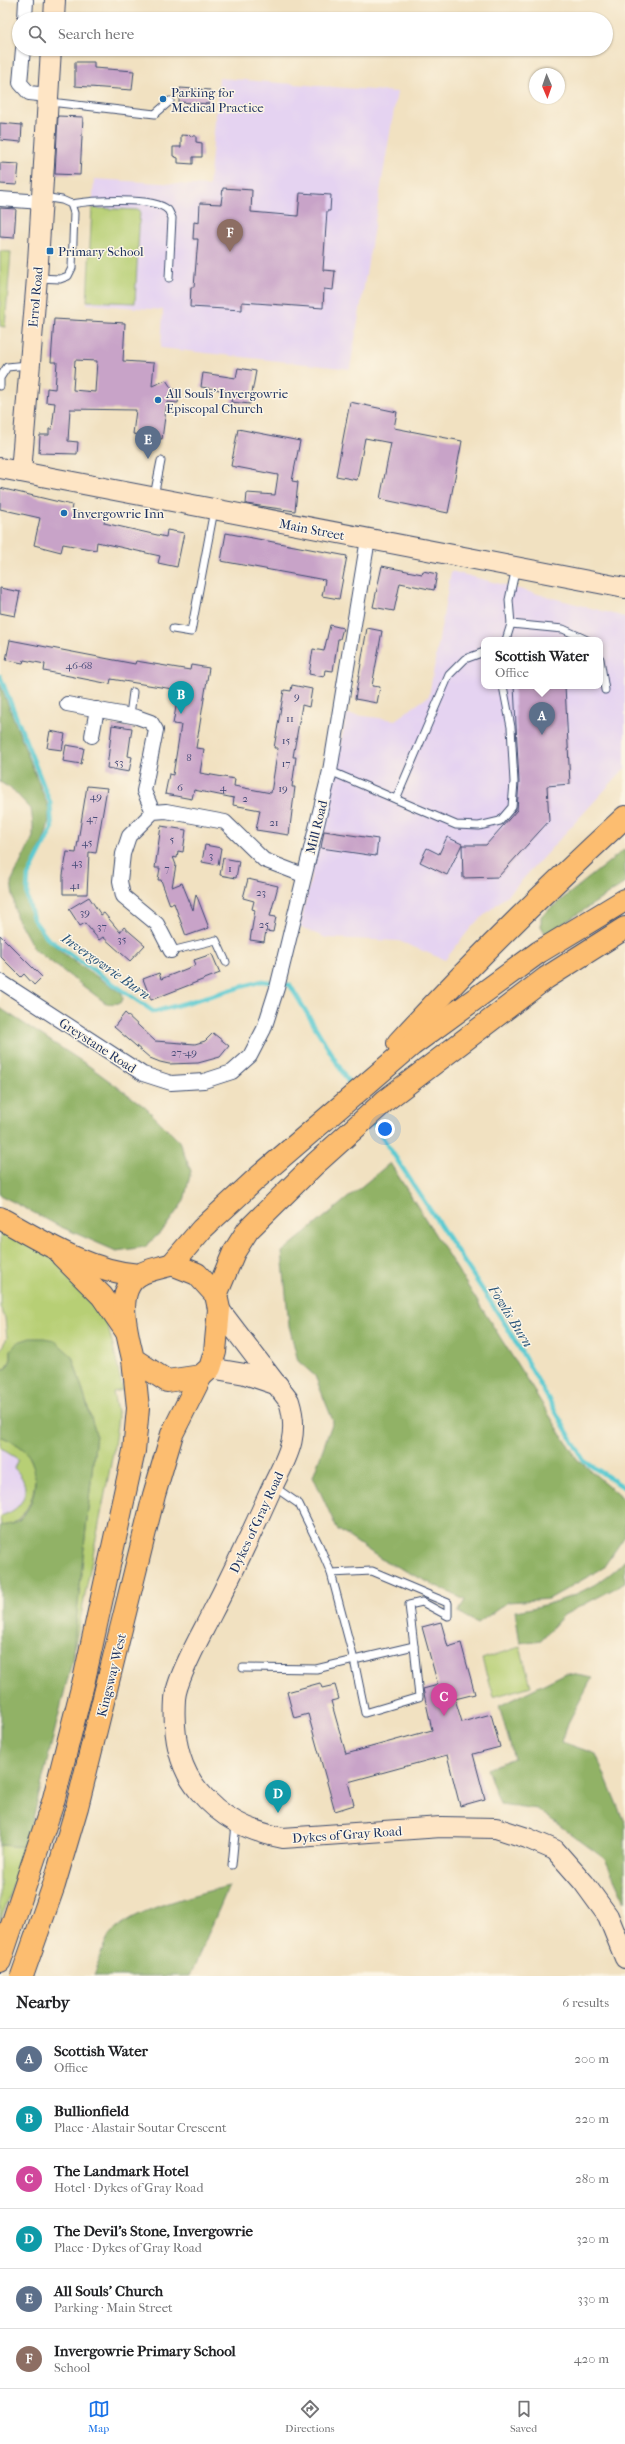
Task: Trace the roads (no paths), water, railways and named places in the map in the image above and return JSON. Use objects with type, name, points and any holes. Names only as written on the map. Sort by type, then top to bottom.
[{"type":"main road","points":[[368,1080],[444,993],[546,890],[625,817]]},
{"type":"main road","points":[[0,1218],[57,1250],[117,1273],[139,1275],[172,1264],[202,1228],[368,1080],[412,1045],[539,952],[625,900]]},
{"type":"main road","points":[[139,1275],[127,1291],[124,1299],[126,1331],[133,1359],[167,1381],[205,1372],[215,1352],[218,1302],[234,1252],[248,1230],[315,1164],[386,1100],[546,978],[625,928]]},
{"type":"main road","points":[[57,1250],[102,1296],[126,1331]]},
{"type":"main road","points":[[172,1264],[197,1274],[218,1302]]},
{"type":"main road","name":"Kingsway West","points":[[0,1961],[34,1865],[53,1802],[89,1657],[134,1451],[138,1408],[133,1359]]},
{"type":"main road","name":"Kingsway West","points":[[22,1976],[54,1886],[77,1807],[154,1495],[167,1452],[182,1410],[205,1372]]},
{"type":"street","points":[[25,12],[26,0]]},
{"type":"street","points":[[54,12],[55,0]]},
{"type":"street","points":[[22,56],[20,83],[29,93],[48,98]]},
{"type":"street","name":"Errol Road","points":[[21,472],[37,278],[51,56]]},
{"type":"street","points":[[0,199],[42,200]]},
{"type":"street","name":"Main Street","points":[[0,468],[368,540],[625,588]]},
{"type":"street","name":"Mill Road","points":[[204,1081],[232,1072],[250,1056],[264,1028],[278,983],[303,875],[330,771],[368,540]]},
{"type":"street","points":[[67,704],[130,715],[151,722],[156,730],[144,791],[153,812]]},
{"type":"street","points":[[92,736],[97,709]]},
{"type":"street","points":[[171,951],[157,924],[123,896],[120,881],[123,854],[129,836],[153,812],[166,811],[226,822],[264,860],[303,875]]},
{"type":"street","name":"Greystane Road","points":[[0,981],[142,1074],[171,1083],[204,1081]]},
{"type":"street","name":"Dykes of Gray Road","points":[[218,1302],[252,1354],[278,1385],[289,1401],[294,1416],[294,1442],[244,1551],[191,1655],[175,1697],[176,1743],[189,1780],[210,1803],[236,1823],[250,1830],[283,1838],[441,1827],[496,1828],[527,1838],[554,1850],[584,1883],[608,1916],[625,1958]]},
{"type":"street","points":[[205,1372],[245,1374],[278,1385]]},
{"type":"lane","points":[[48,98],[155,114],[170,101]]},
{"type":"lane","points":[[42,200],[71,204],[93,200],[153,203],[167,209],[172,218],[169,278]]},
{"type":"lane","points":[[37,278],[60,279],[68,276],[72,268],[74,212],[71,204]]},
{"type":"lane","points":[[0,386],[0,378],[7,367],[29,365]]},
{"type":"lane","points":[[153,498],[161,461]]},
{"type":"lane","points":[[173,629],[191,632],[214,510]]},
{"type":"lane","points":[[507,637],[511,624],[509,600],[516,567]]},
{"type":"lane","points":[[511,624],[563,629],[580,637]]},
{"type":"lane","points":[[396,799],[449,675],[465,659],[481,653]]},
{"type":"lane","points":[[603,678],[605,690]]},
{"type":"lane","points":[[330,771],[456,825],[479,826],[500,821],[512,807],[514,782],[511,727],[504,689]]},
{"type":"lane","points":[[130,715],[133,692]]},
{"type":"lane","points":[[171,951],[216,940],[226,962]]},
{"type":"lane","points":[[273,1486],[300,1504],[331,1573],[354,1660],[365,1713],[419,1697],[409,1605],[422,1602],[448,1616],[448,1603],[372,1571],[331,1573]]},
{"type":"lane","points":[[243,1668],[316,1669],[414,1646]]},
{"type":"lane","points":[[232,1865],[236,1823]]},
{"type":"waterway","name":"Invergowrie Burn","points":[[0,676],[50,802],[52,829],[28,876],[27,896],[33,919],[47,938],[154,1012],[262,981],[290,985],[352,1088]]},
{"type":"waterway","name":"Fowlis Burn","points":[[371,1120],[507,1327],[584,1461],[625,1488]]},
{"type":"place","name":"Parking for Medical Practice","points":[[163,99]]},
{"type":"place","name":"Primary School","points":[[50,251]]},
{"type":"place","name":"Invergowrie Primary School","points":[[230,252]]},
{"type":"place","name":"All Souls' Invergowrie Episcopal Church","points":[[158,400]]},
{"type":"place","name":"All Souls' Church","points":[[148,459]]},
{"type":"place","name":"Invergowrie Inn","points":[[64,513]]},
{"type":"place","name":"Bullionfield","points":[[181,714]]},
{"type":"place","name":"Scottish Water","points":[[542,735]]},
{"type":"place","name":"The Landmark Hotel","points":[[444,1716]]},
{"type":"place","name":"The Devil's Stone, Invergowrie","points":[[278,1813]]}]
